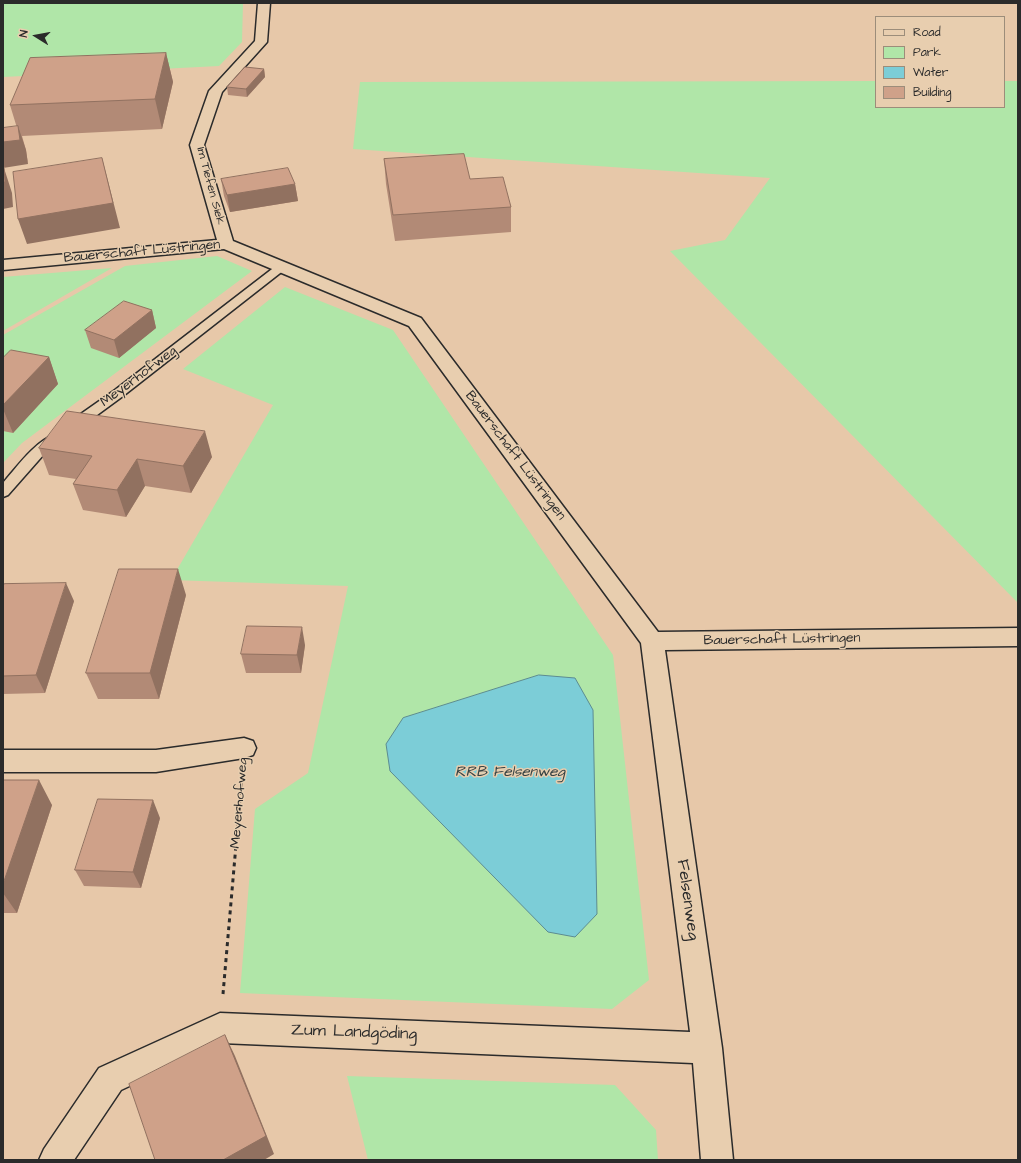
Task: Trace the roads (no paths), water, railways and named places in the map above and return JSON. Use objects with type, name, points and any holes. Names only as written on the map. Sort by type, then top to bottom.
[{"type":"street","name":"Im Tiefen Siek","points":[[226,244],[197,145],[216,91],[261,42],[264,3]]},
{"type":"street","name":"Bauerschaft Lüstringen","points":[[3,265],[226,244],[280,268],[415,322],[652,641],[1018,637]]},
{"type":"street","name":"Felsenweg","points":[[652,641],[707,1048],[716,1160]]},
{"type":"street","name":"Meyerhofweg","points":[[3,761],[156,761],[244,748]]},
{"type":"street","name":"Zum Landgöding","points":[[55,1160],[110,1079],[220,1028],[707,1048]]},
{"type":"lane","name":"Meyerhofweg","points":[[3,492],[40,450],[119,393],[280,268]]},
{"type":"water","name":"RRB Felsenweg","points":[[539,675],[575,678],[593,710],[597,914],[575,937],[548,932],[390,771],[386,744],[403,718]]}]
